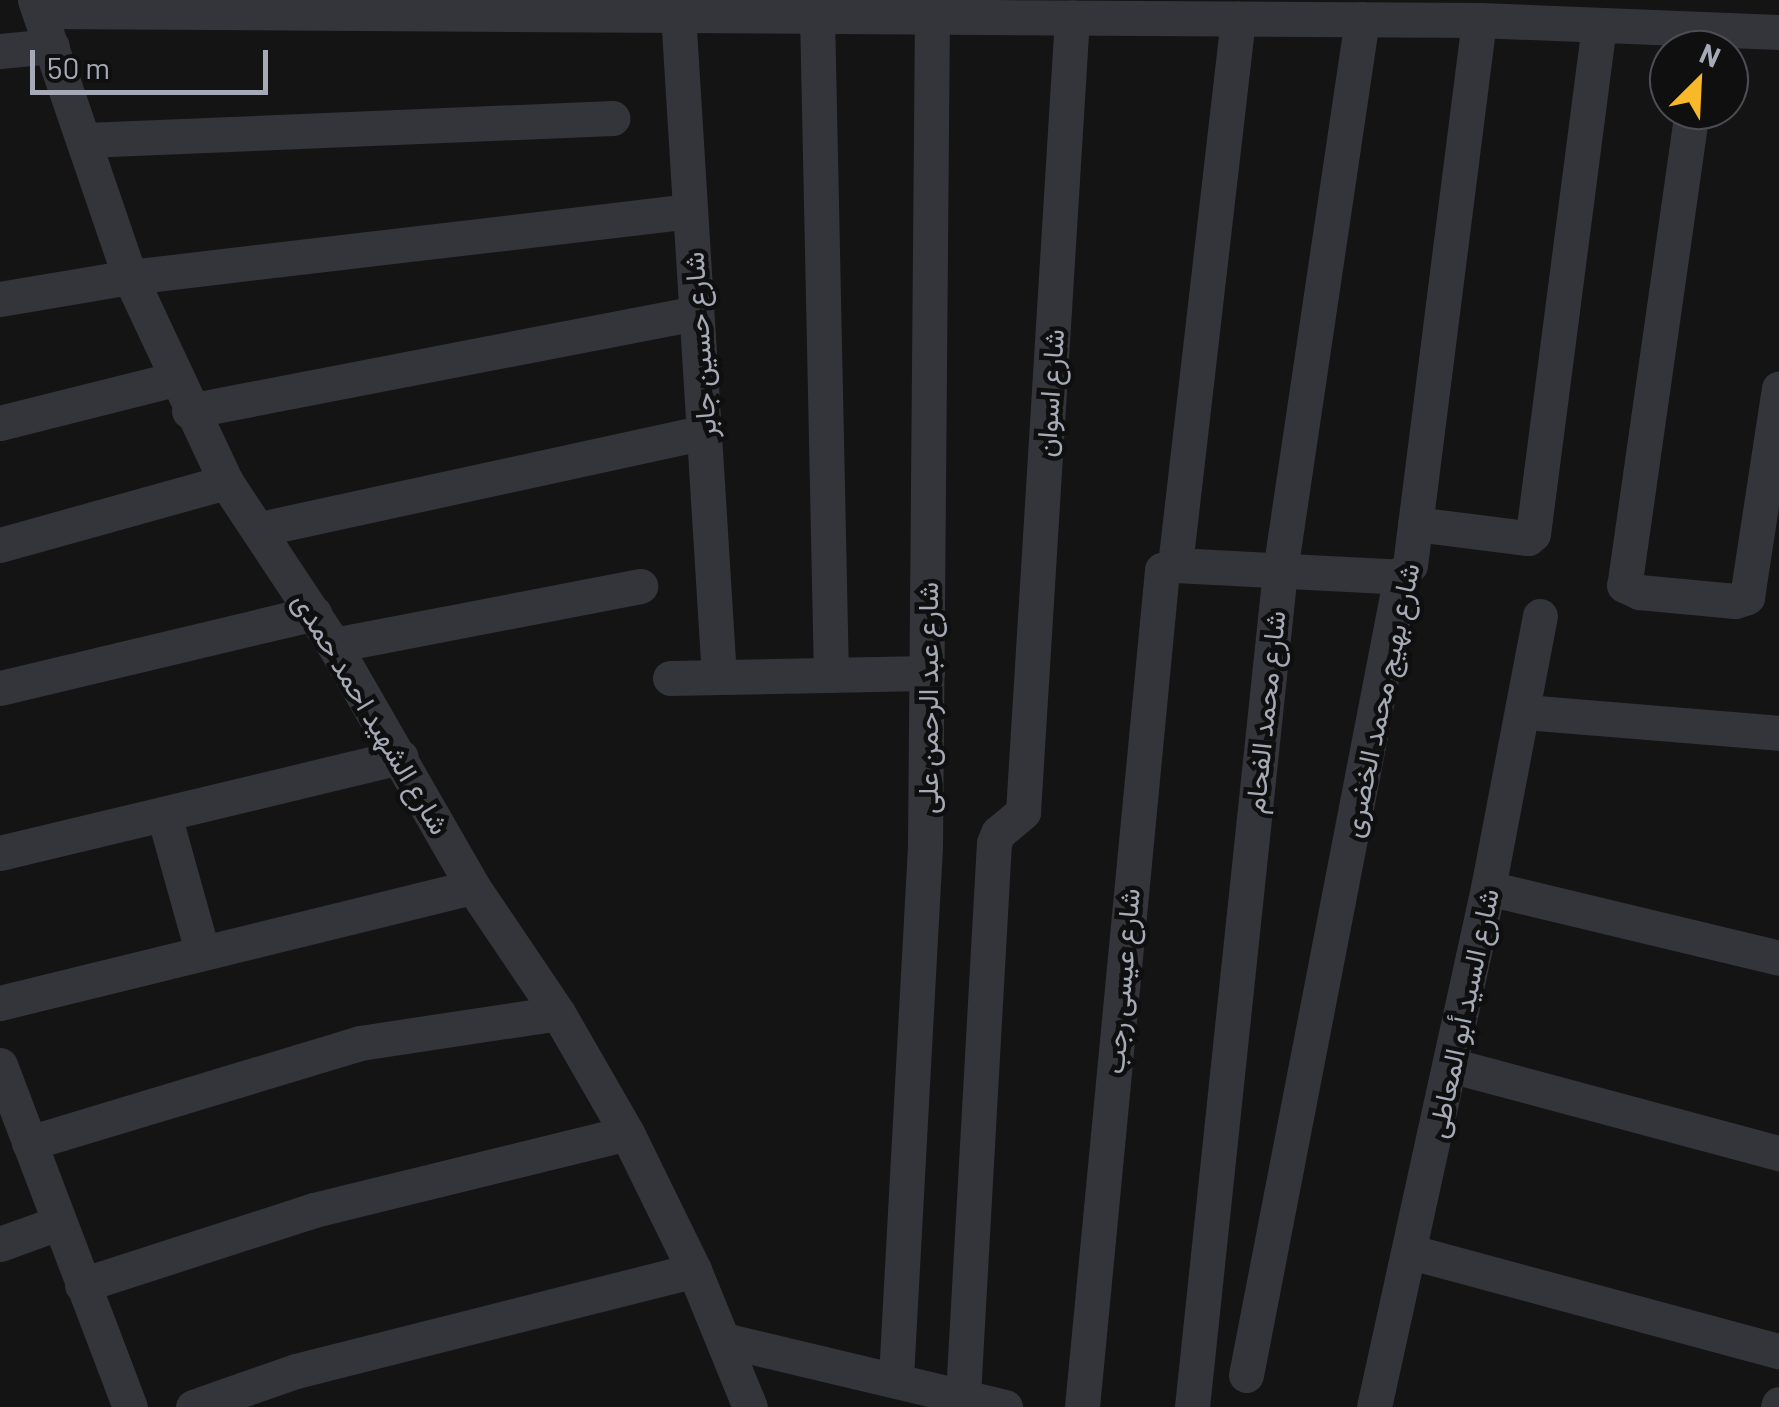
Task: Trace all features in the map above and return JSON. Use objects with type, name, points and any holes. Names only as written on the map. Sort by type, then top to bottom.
[{"type":"street","points":[[37,6],[696,8],[932,18],[1478,20],[1598,25],[1649,32]]},
{"type":"street","name":"شارع الشهيد احمد حمدى","points":[[37,6],[130,277],[174,379],[226,482],[334,645],[473,887],[558,1013],[627,1133],[694,1270],[750,1407]]},
{"type":"street","name":"شارع حسين جابر","points":[[696,8],[690,211],[719,677]]},
{"type":"street","points":[[817,14],[830,675]]},
{"type":"street","name":"شارع عبد الرحمن على","points":[[896,1377],[926,846],[932,18]]},
{"type":"street","name":"شارع اسوان","points":[[964,1396],[994,843],[998,832],[1023,812],[1072,18]]},
{"type":"street","points":[[1238,19],[1175,566],[1401,577]]},
{"type":"street","name":"شارع محمد الفحام","points":[[1192,1407],[1280,570],[1362,19]]},
{"type":"street","name":"شارع بهيج محمد الخضرى","points":[[1246,1375],[1401,577],[1410,568],[1478,20]]},
{"type":"street","points":[[1415,524],[1524,537],[1533,534],[1598,25]]},
{"type":"street","points":[[1749,35],[1779,32]]},
{"type":"street","points":[[0,51],[52,46]]},
{"type":"street","points":[[86,140],[613,118]]},
{"type":"street","points":[[1689,130],[1624,584],[1638,592],[1735,601],[1747,597],[1779,388]]},
{"type":"street","points":[[0,299],[130,277],[690,211]]},
{"type":"street","points":[[190,411],[696,312]]},
{"type":"street","points":[[0,423],[174,379]]},
{"type":"street","points":[[260,529],[704,432]]},
{"type":"street","points":[[0,545],[226,482]]},
{"type":"street","name":"شارع عيسى رجب","points":[[1082,1407],[1160,576],[1166,566],[1175,566]]},
{"type":"street","points":[[334,645],[640,586]]},
{"type":"street","points":[[0,688],[314,614]]},
{"type":"street","name":"شارع السيد أبو المعاطى","points":[[1381,1405],[1525,712],[1540,616]]},
{"type":"street","points":[[670,678],[927,673]]},
{"type":"street","points":[[1525,712],[1779,733]]},
{"type":"street","points":[[0,852],[401,757]]},
{"type":"street","points":[[164,815],[202,951]]},
{"type":"street","points":[[0,1004],[473,887]]},
{"type":"street","points":[[1488,888],[1779,958]]},
{"type":"street","points":[[30,1142],[360,1044],[558,1013]]},
{"type":"street","points":[[1450,1065],[1779,1153]]},
{"type":"street","points":[[1,1069],[82,1285],[120,1405]]},
{"type":"street","points":[[82,1285],[314,1210],[627,1133]]},
{"type":"street","points":[[0,1244],[58,1223]]},
{"type":"street","points":[[1412,1252],[1779,1351]]},
{"type":"street","points":[[194,1407],[315,1366],[694,1270]]},
{"type":"street","points":[[724,1340],[896,1377],[1005,1407]]}]
